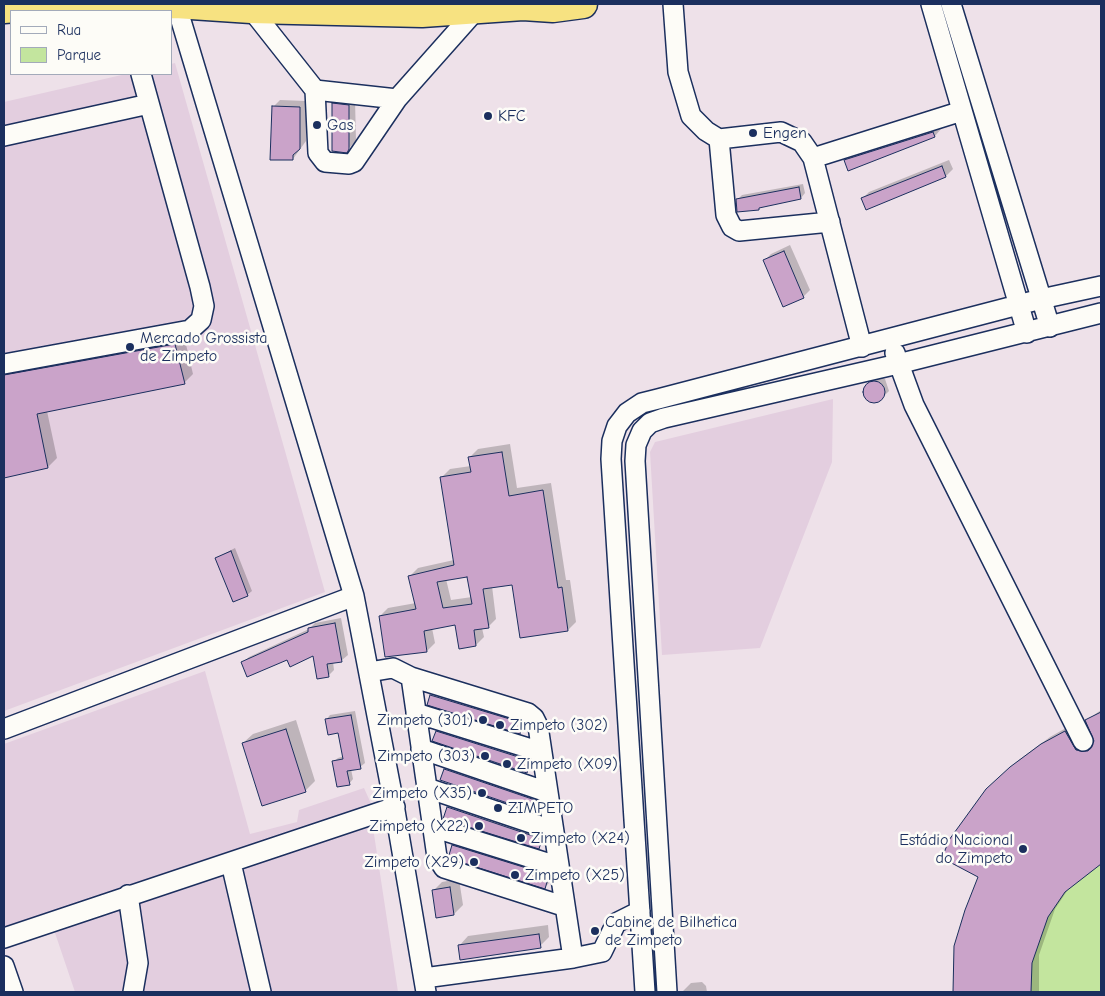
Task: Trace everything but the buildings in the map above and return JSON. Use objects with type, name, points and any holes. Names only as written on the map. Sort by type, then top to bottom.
[{"type":"highway","points":[[12,7],[123,8],[176,4],[251,9],[422,13],[523,6],[553,8],[583,4]]},
{"type":"street","points":[[176,4],[354,596],[395,807],[425,985],[602,952],[616,923],[640,911]]},
{"type":"street","points":[[673,4],[678,72],[691,116],[706,131],[719,139],[781,132],[802,142],[812,158],[862,346]]},
{"type":"street","points":[[931,4],[1027,333]]},
{"type":"street","points":[[952,4],[1050,328]]},
{"type":"street","points":[[251,9],[315,90],[318,154],[324,162],[349,164],[354,162],[397,99],[476,10]]},
{"type":"street","points":[[4,364],[190,330],[201,320],[204,306],[200,287],[141,75]]},
{"type":"street","points":[[315,90],[397,99]]},
{"type":"street","points":[[4,136],[149,104]]},
{"type":"street","points":[[812,158],[962,111]]},
{"type":"street","points":[[719,139],[726,216],[732,227],[739,231],[830,222]]},
{"type":"street","points":[[645,992],[612,460],[612,441],[617,426],[627,413],[642,403],[1041,299],[1101,286]]},
{"type":"street","points":[[667,992],[635,461],[636,445],[642,431],[650,423],[664,418],[1050,328],[1101,313]]},
{"type":"street","points":[[891,339],[898,364],[914,405],[1083,741]]},
{"type":"street","points":[[4,729],[354,596]]},
{"type":"street","points":[[369,672],[393,668],[411,677],[528,714],[538,726],[563,906],[573,958]]},
{"type":"street","points":[[411,677],[437,857],[444,868],[563,906]]},
{"type":"street","points":[[416,713],[541,752]]},
{"type":"street","points":[[421,749],[547,792]]},
{"type":"street","points":[[427,788],[552,830]]},
{"type":"street","points":[[4,938],[395,807]]},
{"type":"street","points":[[432,827],[557,866]]},
{"type":"street","points":[[231,863],[261,992]]},
{"type":"street","points":[[128,895],[138,963],[133,992]]},
{"type":"street","points":[[4,966],[13,992]]},
{"type":"shaded area","name":"Mercado Grossista de Zimpeto","points":[[175,63],[325,592],[4,711],[4,102],[122,75],[172,75],[172,64]]},
{"type":"shaded area","points":[[833,399],[832,462],[760,648],[662,655],[650,452],[655,442]]},
{"type":"shaded area","points":[[205,671],[250,834],[297,822],[299,810],[364,788],[373,808],[4,928],[4,744]]},
{"type":"shaded area","points":[[372,821],[398,992],[140,992],[135,902]]},
{"type":"shaded area","points":[[123,906],[133,965],[127,992],[75,992],[53,927]]},
{"type":"green space","name":"Estádio Nacional do Zimpeto","points":[[1101,712],[1101,992],[953,992],[954,946],[978,877],[942,858],[949,840],[986,789],[1010,767],[1041,744]]},
{"type":"place","name":"KFC","points":[[488,116]]},
{"type":"place","name":"Gas","points":[[317,125]]},
{"type":"place","name":"Engen","points":[[753,133]]},
{"type":"place","name":"Mercado Grossista de Zimpeto","points":[[130,347]]},
{"type":"place","name":"Zimpeto (301)","points":[[483,720]]},
{"type":"place","name":"Zimpeto (302)","points":[[500,725]]},
{"type":"place","name":"Zimpeto (303)","points":[[485,756]]},
{"type":"place","name":"Zimpeto (X09)","points":[[507,764]]},
{"type":"place","name":"Zimpeto (X35)","points":[[482,793]]},
{"type":"place","name":"ZIMPETO","points":[[498,808]]},
{"type":"place","name":"Zimpeto (X22)","points":[[479,826]]},
{"type":"place","name":"Zimpeto (X24)","points":[[521,838]]},
{"type":"place","name":"Estádio Nacional do Zimpeto","points":[[1023,849]]},
{"type":"place","name":"Zimpeto (X29)","points":[[474,862]]},
{"type":"place","name":"Zimpeto (X25)","points":[[515,875]]},
{"type":"place","name":"Cabine de Bilhetica de Zimpeto","points":[[595,931]]}]
